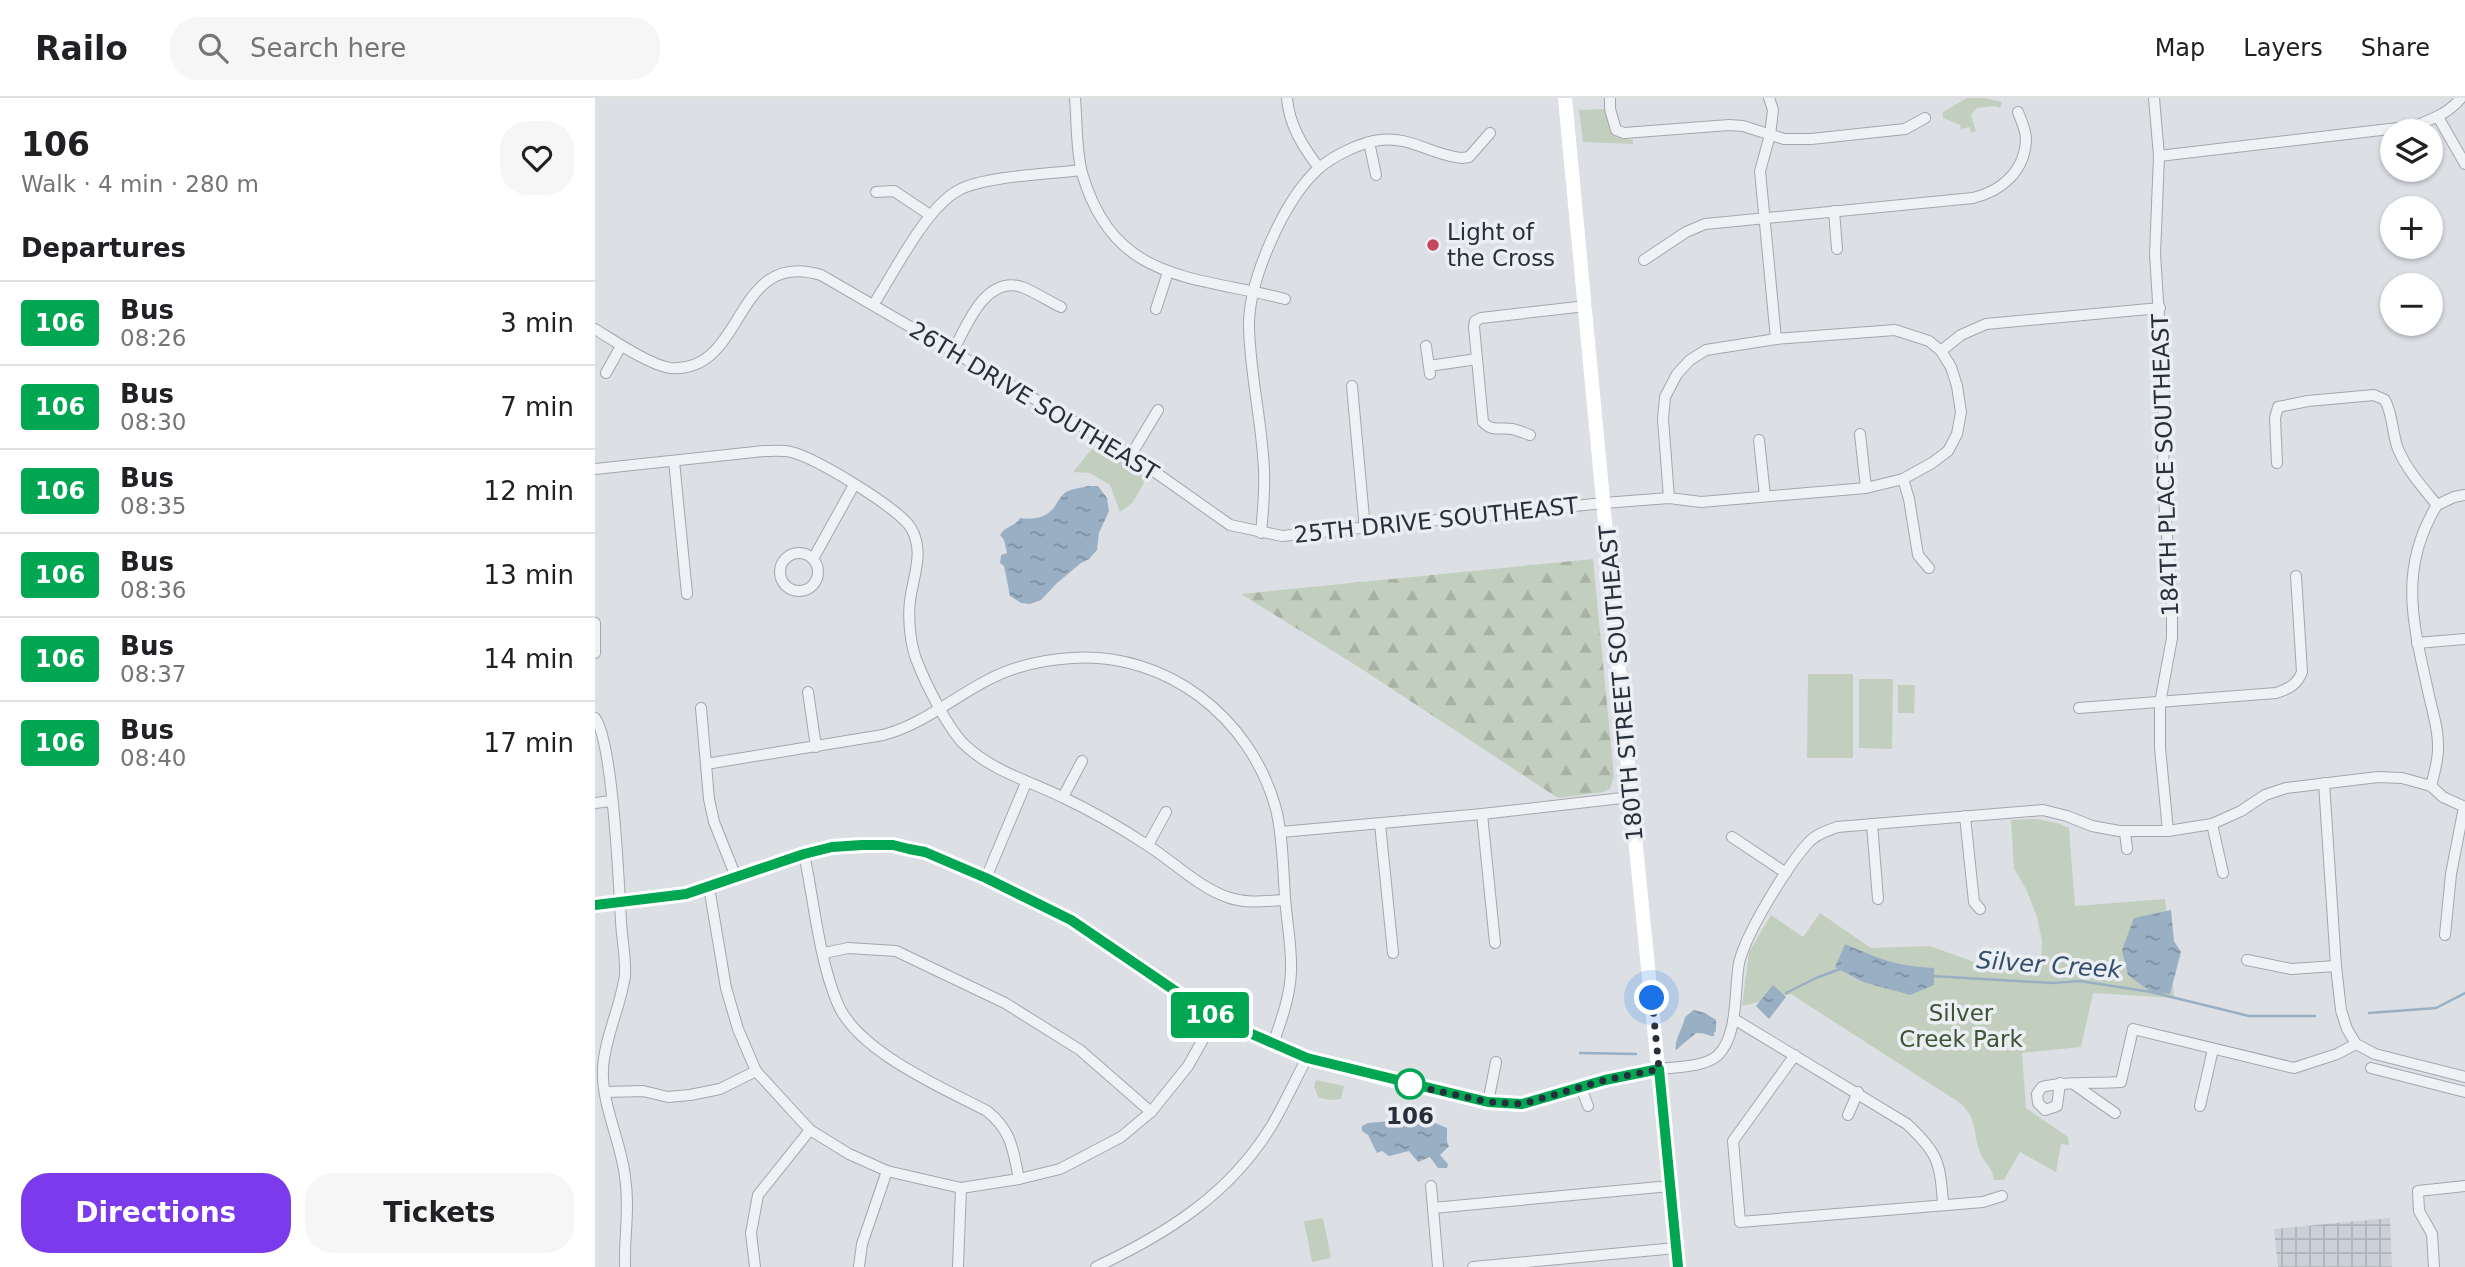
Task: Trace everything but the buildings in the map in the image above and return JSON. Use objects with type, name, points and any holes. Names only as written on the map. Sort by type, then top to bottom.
[{"type":"street","points":[[1075,98],[1081,170],[1093,203],[1119,243],[1139,258],[1168,272],[1285,299]]},
{"type":"street","points":[[1287,98],[1292,124],[1304,148],[1319,168]]},
{"type":"street","name":"180TH STREET SOUTHEAST","points":[[1566,98],[1678,1267]]},
{"type":"street","points":[[1610,98],[1616,130],[1624,133],[1729,125],[1743,126],[1784,139],[1811,139],[1905,129],[1925,118]]},
{"type":"street","points":[[1769,98],[1773,110],[1770,135],[1759,171],[1776,339]]},
{"type":"street","name":"184TH PLACE SOUTHEAST","points":[[2154,98],[2159,156],[2155,254],[2164,396],[2163,486],[2172,598],[2172,638],[2160,703],[2160,748],[2168,831]]},
{"type":"street","points":[[2159,156],[2415,126],[2438,117],[2455,106],[2461,98]]},
{"type":"street","points":[[1644,260],[1686,232],[1705,224],[1988,195],[2009,179],[2023,158],[2026,136],[2018,111]]},
{"type":"street","points":[[2438,117],[2465,164]]},
{"type":"street","points":[[1261,533],[1264,468],[1249,326],[1252,290],[1272,241],[1295,196],[1319,168],[1369,142],[1397,139],[1462,158],[1469,157],[1490,133]]},
{"type":"street","points":[[1369,142],[1376,175]]},
{"type":"street","points":[[873,305],[930,215],[948,196],[976,183],[1081,170]]},
{"type":"street","points":[[876,192],[894,191],[930,215]]},
{"type":"street","points":[[1834,211],[1837,250]]},
{"type":"street","name":"26TH DRIVE SOUTHEAST","points":[[621,346],[670,368],[700,362],[712,354],[728,335],[751,296],[766,279],[780,273],[806,270],[821,275],[1132,455],[1230,525],[1261,533]]},
{"type":"street","points":[[1156,309],[1168,272]]},
{"type":"street","points":[[951,352],[981,301],[993,290],[1020,286],[1061,307]]},
{"type":"street","points":[[1530,435],[1509,428],[1487,427],[1483,422],[1475,321],[1481,318],[1585,306]]},
{"type":"street","points":[[1669,498],[1663,419],[1665,397],[1680,371],[1690,360],[1706,350],[1776,339],[1895,330],[1929,341],[1941,351],[1961,335],[1986,324],[2159,308]]},
{"type":"street","points":[[595,329],[621,346],[606,373]]},
{"type":"street","points":[[1426,346],[1430,370],[1477,359]]},
{"type":"street","name":"25TH DRIVE SOUTHEAST","points":[[1261,533],[1282,536],[1365,529],[1669,498],[1702,502],[1867,488],[1903,479],[1948,451],[1957,434],[1961,412],[1957,386],[1951,367],[1941,351]]},
{"type":"street","points":[[1352,386],[1365,529]]},
{"type":"street","points":[[2277,463],[2275,418],[2278,407],[2308,401],[2374,395],[2385,400],[2390,410],[2397,447],[2412,474],[2437,505]]},
{"type":"street","points":[[1132,455],[1158,410]]},
{"type":"street","points":[[1860,434],[1867,488]]},
{"type":"street","points":[[1759,440],[1765,496]]},
{"type":"street","points":[[595,469],[764,451],[789,451],[821,464],[897,512],[911,529],[917,546],[918,566],[910,602],[910,627],[915,657],[941,710],[963,743],[985,763],[1063,797],[1148,845],[1199,883],[1227,897],[1244,901],[1285,900]]},
{"type":"street","points":[[674,461],[687,594]]},
{"type":"street","points":[[1903,479],[1918,555],[1929,568]]},
{"type":"street","points":[[813,559],[854,485]]},
{"type":"street","points":[[2431,786],[2438,751],[2437,733],[2417,643],[2411,582],[2423,527],[2437,505],[2465,495]]},
{"type":"street","points":[[2079,708],[2160,703],[2287,689],[2298,681],[2303,664],[2296,576]]},
{"type":"street","points":[[595,624],[595,653]]},
{"type":"street","points":[[2417,643],[2465,639]]},
{"type":"street","points":[[706,764],[883,736],[905,730],[987,681],[1019,667],[1073,658],[1138,665],[1190,689],[1219,710],[1253,755],[1275,807],[1281,832],[1291,973],[1285,1008],[1273,1044]]},
{"type":"street","points":[[808,692],[816,747]]},
{"type":"street","points":[[701,708],[714,822],[736,877]]},
{"type":"street","points":[[595,718],[604,741],[625,974],[603,1070],[625,1175],[629,1211],[624,1251],[625,1267]]},
{"type":"street","points":[[1063,797],[1082,761]]},
{"type":"street","points":[[595,905],[686,894],[832,847],[893,845],[925,852],[986,878],[1071,920],[1215,1018],[1307,1058],[1488,1102],[1522,1104],[1605,1080],[1702,1063],[1716,1057],[1724,1046],[1734,1019],[1738,967],[1744,946],[1786,873],[1810,840],[1837,827],[2043,810],[2092,826],[2125,832],[2168,831],[2212,824],[2241,811],[2265,795],[2286,788],[2378,777],[2402,778],[2431,786],[2443,797],[2464,807],[2451,874],[2445,935]]},
{"type":"street","points":[[986,878],[1026,783]]},
{"type":"street","points":[[2324,783],[2336,966],[2341,1010],[2347,1029],[2356,1044],[2375,1054],[2465,1077]]},
{"type":"street","points":[[1281,832],[1631,797]]},
{"type":"street","points":[[595,803],[611,801]]},
{"type":"street","points":[[1148,845],[1166,812]]},
{"type":"street","points":[[1482,814],[1495,943]]},
{"type":"street","points":[[1965,816],[1974,902],[1980,909]]},
{"type":"street","points":[[1380,824],[1393,953]]},
{"type":"street","points":[[1872,824],[1878,900]]},
{"type":"street","points":[[2212,824],[2223,873]]},
{"type":"street","points":[[2125,832],[2127,849]]},
{"type":"street","points":[[1732,837],[1786,873]]},
{"type":"street","points":[[804,854],[837,1004],[856,1030],[892,1060],[988,1111],[1000,1121],[1010,1137],[1019,1179]]},
{"type":"street","points":[[709,887],[726,988],[738,1029],[756,1071],[810,1130],[849,1154],[887,1171],[961,1188],[1060,1169],[1093,1154],[1121,1137],[1151,1112],[1188,1066],[1215,1018]]},
{"type":"street","points":[[824,953],[848,948],[896,951],[1006,1003],[1080,1050],[1151,1112]]},
{"type":"street","points":[[2246,960],[2291,969],[2336,966]]},
{"type":"street","points":[[1734,1019],[1907,1124],[1930,1145],[1940,1168],[1943,1203]]},
{"type":"street","points":[[2060,1083],[2075,1085],[2121,1082],[2133,1029],[2294,1068],[2337,1054],[2356,1044]]},
{"type":"street","points":[[2200,1106],[2213,1049]]},
{"type":"street","points":[[1795,1055],[1733,1141],[1740,1222],[1943,1203],[1983,1202],[2002,1196]]},
{"type":"street","points":[[1096,1267],[1141,1246],[1183,1220],[1224,1185],[1272,1125],[1307,1058]]},
{"type":"street","points":[[1488,1102],[1496,1062]]},
{"type":"street","points":[[2405,1077],[2410,1063]]},
{"type":"street","points":[[2371,1068],[2465,1092]]},
{"type":"street","points":[[606,1092],[643,1091],[668,1097],[690,1096],[720,1089],[756,1071]]},
{"type":"street","points":[[2075,1085],[2115,1112]]},
{"type":"street","points":[[1581,1087],[1588,1106]]},
{"type":"street","points":[[1848,1115],[1858,1093]]},
{"type":"street","points":[[755,1267],[751,1233],[758,1195],[810,1130]]},
{"type":"street","points":[[859,1267],[862,1244],[887,1171]]},
{"type":"street","points":[[1431,1186],[1438,1267]]},
{"type":"street","points":[[1433,1208],[1670,1186]]},
{"type":"street","points":[[2434,1267],[2432,1234],[2429,1224],[2419,1211],[2418,1191],[2465,1186]]},
{"type":"street","points":[[958,1267],[961,1188]]},
{"type":"street","points":[[1473,1267],[1676,1248]]},
{"type":"shaded area","points":[[2390,1218],[2392,1267],[2278,1267],[2274,1229]]},
{"type":"green space","points":[[1967,98],[2002,102],[2000,108],[1977,108],[1971,115],[1976,131],[1971,133],[1970,127],[1961,129],[1960,125],[1943,118],[1943,112]]},
{"type":"green space","points":[[1607,109],[1613,131],[1633,140],[1633,144],[1583,142],[1579,110]]},
{"type":"green space","points":[[1099,448],[1122,459],[1147,477],[1133,502],[1120,512],[1110,485],[1090,473],[1073,472],[1091,450]]},
{"type":"green space","points":[[1593,559],[1614,776],[1610,789],[1603,792],[1558,798],[1357,666],[1241,594]]},
{"type":"green space","points":[[1808,674],[1853,674],[1853,758],[1807,758]]},
{"type":"green space","points":[[1859,679],[1893,679],[1892,749],[1859,748]]},
{"type":"green space","points":[[1898,685],[1915,685],[1914,713],[1898,713]]},
{"type":"green space","name":"Silver Creek Park","points":[[2036,819],[2069,828],[2075,906],[2165,899],[2174,998],[2093,993],[2081,1047],[2022,1053],[2026,1108],[2068,1137],[2069,1145],[2061,1144],[2056,1172],[2020,1152],[2004,1180],[1994,1180],[1991,1169],[1978,1148],[1970,1115],[1960,1103],[1791,994],[1742,1006],[1749,952],[1771,915],[1803,937],[1820,913],[1871,948],[1930,946],[1988,967],[2005,968],[2029,964],[2041,957],[2042,941],[2037,917],[2026,889],[2014,869],[2011,820]]},
{"type":"green space","points":[[1316,1080],[1344,1086],[1341,1099],[1319,1098],[1314,1087]]},
{"type":"green space","points":[[1323,1218],[1331,1258],[1312,1262],[1304,1221]]},
{"type":"water","points":[[1098,486],[1107,498],[1109,511],[1099,533],[1097,550],[1041,600],[1030,604],[1021,603],[1010,596],[1004,566],[1000,563],[1001,555],[1007,553],[1000,535],[1020,518],[1044,516],[1066,492]]},
{"type":"water","points":[[2171,910],[2174,941],[2181,952],[2170,994],[2151,992],[2128,975],[2122,950],[2134,918]]},
{"type":"water","points":[[1845,944],[1888,961],[1934,968],[1934,985],[1910,995],[1863,982],[1835,967]]},
{"type":"water","points":[[1773,985],[1786,997],[1769,1019],[1756,1006]]},
{"type":"water","points":[[1694,1010],[1716,1020],[1716,1031],[1713,1034],[1696,1033],[1676,1050],[1676,1042],[1685,1017]]},
{"type":"water","points":[[1392,1121],[1435,1123],[1447,1128],[1449,1146],[1440,1155],[1448,1164],[1447,1168],[1438,1168],[1430,1157],[1418,1162],[1409,1151],[1389,1156],[1382,1151],[1377,1153],[1368,1135],[1362,1131],[1362,1126]]},
{"type":"waterway","name":"Silver Creek","points":[[1786,993],[1840,969]]},
{"type":"waterway","name":"Silver Creek","points":[[1931,976],[2053,983],[2080,981],[2151,992],[2249,1016],[2315,1016]]},
{"type":"waterway","name":"Silver Creek","points":[[2369,1013],[2436,1008],[2465,993]]},
{"type":"waterway","name":"Silver Creek","points":[[1706,1033],[1713,1035]]},
{"type":"waterway","name":"Silver Creek","points":[[1580,1053],[1636,1054]]},
{"type":"bus line","name":"106","points":[[595,905],[686,894],[832,847],[893,845],[925,852],[986,878],[1071,920],[1215,1018],[1307,1058],[1488,1102],[1522,1104],[1605,1080],[1659,1069],[1678,1267]]},
{"type":"place","name":"Light of the Cross","points":[[1433,245]]},
{"type":"place","name":"106","points":[[1410,1084]]},
{"type":"route","points":[[1410,1084],[1402,1083],[1488,1102],[1522,1104],[1605,1080],[1659,1069],[1652,998]]}]
